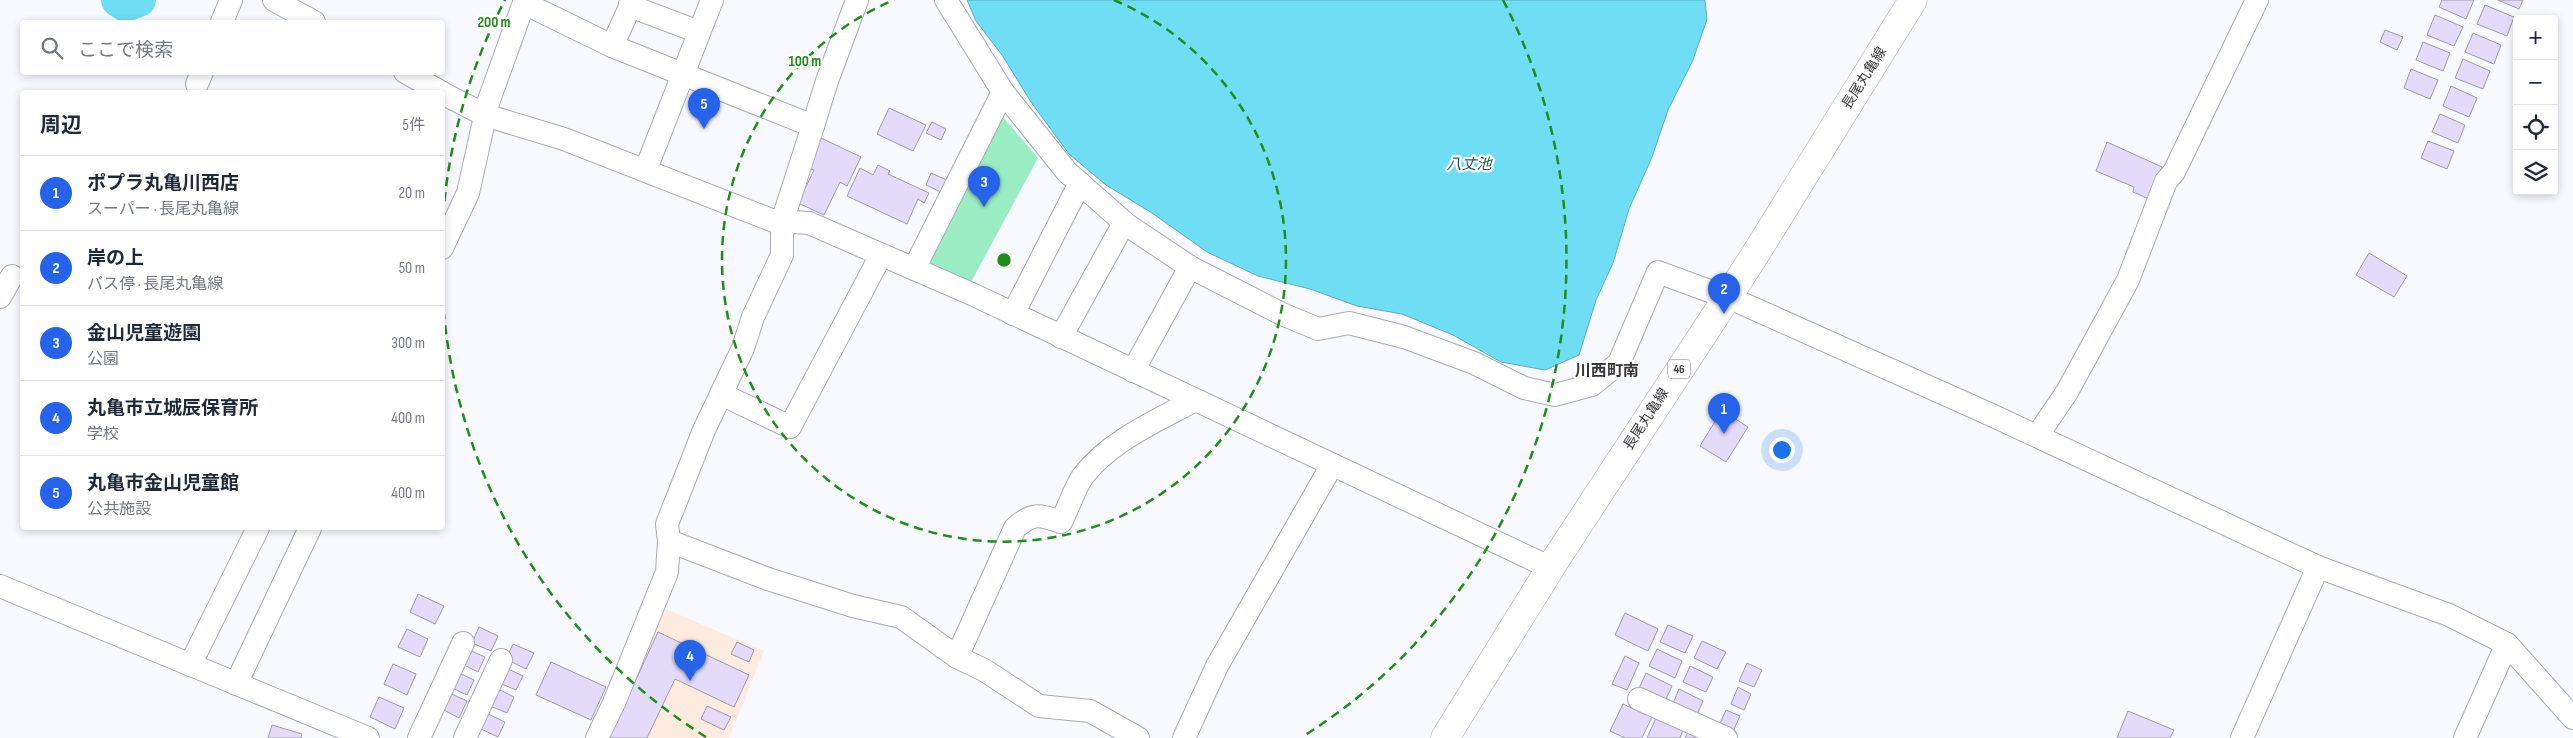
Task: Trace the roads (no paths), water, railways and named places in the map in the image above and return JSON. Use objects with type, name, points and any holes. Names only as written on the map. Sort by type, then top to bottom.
[{"type":"main road","name":"長尾丸亀線","points":[[1445,738],[1551,568],[1726,298],[1913,0]]},
{"type":"street","points":[[223,20],[231,0]]},
{"type":"street","points":[[274,0],[310,20]]},
{"type":"street","points":[[646,169],[712,0]]},
{"type":"street","points":[[597,738],[614,703],[667,572],[669,541],[667,524],[782,255],[782,222],[827,81],[857,0]]},
{"type":"street","points":[[946,0],[1003,92],[1067,172],[1124,223],[1190,267],[1282,314],[1318,329],[1349,323],[1404,337],[1474,363],[1524,388],[1555,395],[1592,385],[1619,363],[1658,272],[1726,298],[2037,436],[2318,567],[2449,615],[2507,644],[2573,718]]},
{"type":"street","points":[[2037,436],[2067,392],[2128,280],[2166,181],[2174,172],[2257,0]]},
{"type":"street","points":[[445,242],[468,193],[485,115],[524,1],[612,46],[813,126]]},
{"type":"street","points":[[612,46],[630,3],[699,32]]},
{"type":"street","points":[[410,75],[437,90]]},
{"type":"street","points":[[914,269],[1003,92]]},
{"type":"street","points":[[445,95],[485,115],[564,139],[646,169],[774,222],[809,223],[1013,314],[1551,568]]},
{"type":"street","points":[[1013,314],[1080,183]]},
{"type":"street","points":[[1062,337],[1124,223]]},
{"type":"street","points":[[721,394],[790,428],[882,255]]},
{"type":"street","points":[[1133,371],[1190,267]]},
{"type":"street","points":[[0,297],[12,276]]},
{"type":"street","points":[[957,657],[1015,528],[1027,518],[1039,515],[1062,522],[1082,478],[1094,464],[1125,440],[1196,400]]},
{"type":"street","points":[[1184,738],[1217,666],[1332,465]]},
{"type":"street","points":[[190,665],[257,530]]},
{"type":"street","points":[[236,684],[309,530]]},
{"type":"street","points":[[669,541],[768,579],[854,606],[901,617],[957,657],[984,670],[1038,706],[1090,712],[1138,738]]},
{"type":"street","points":[[2242,738],[2318,567]]},
{"type":"street","points":[[0,586],[368,738]]},
{"type":"street","points":[[419,738],[462,643]]},
{"type":"street","points":[[2465,738],[2507,644]]},
{"type":"street","points":[[465,738],[501,660]]},
{"type":"street","points":[[1638,699],[1726,738]]},
{"type":"water","name":"八丈池","points":[[967,0],[1705,0],[1707,19],[1693,60],[1668,110],[1652,157],[1629,209],[1613,263],[1596,300],[1579,355],[1545,370],[1501,362],[1453,335],[1402,314],[1357,306],[1310,289],[1258,276],[1207,252],[1152,213],[1106,185],[1069,154],[1031,102],[1002,55],[976,21]]},
{"type":"waterway","points":[[118,0],[126,5],[139,0]]},
{"type":"place","name":"丸亀市金山児童館","points":[[704,129]]},
{"type":"place","name":"金山児童遊園","points":[[984,207]]},
{"type":"place","name":"岸の上","points":[[1724,314]]},
{"type":"place","name":"ポプラ丸亀川西店","points":[[1724,434]]},
{"type":"place","name":"丸亀市立城辰保育所","points":[[690,681]]},
{"type":"district","name":"川西町南","points":[[1607,371]]}]
